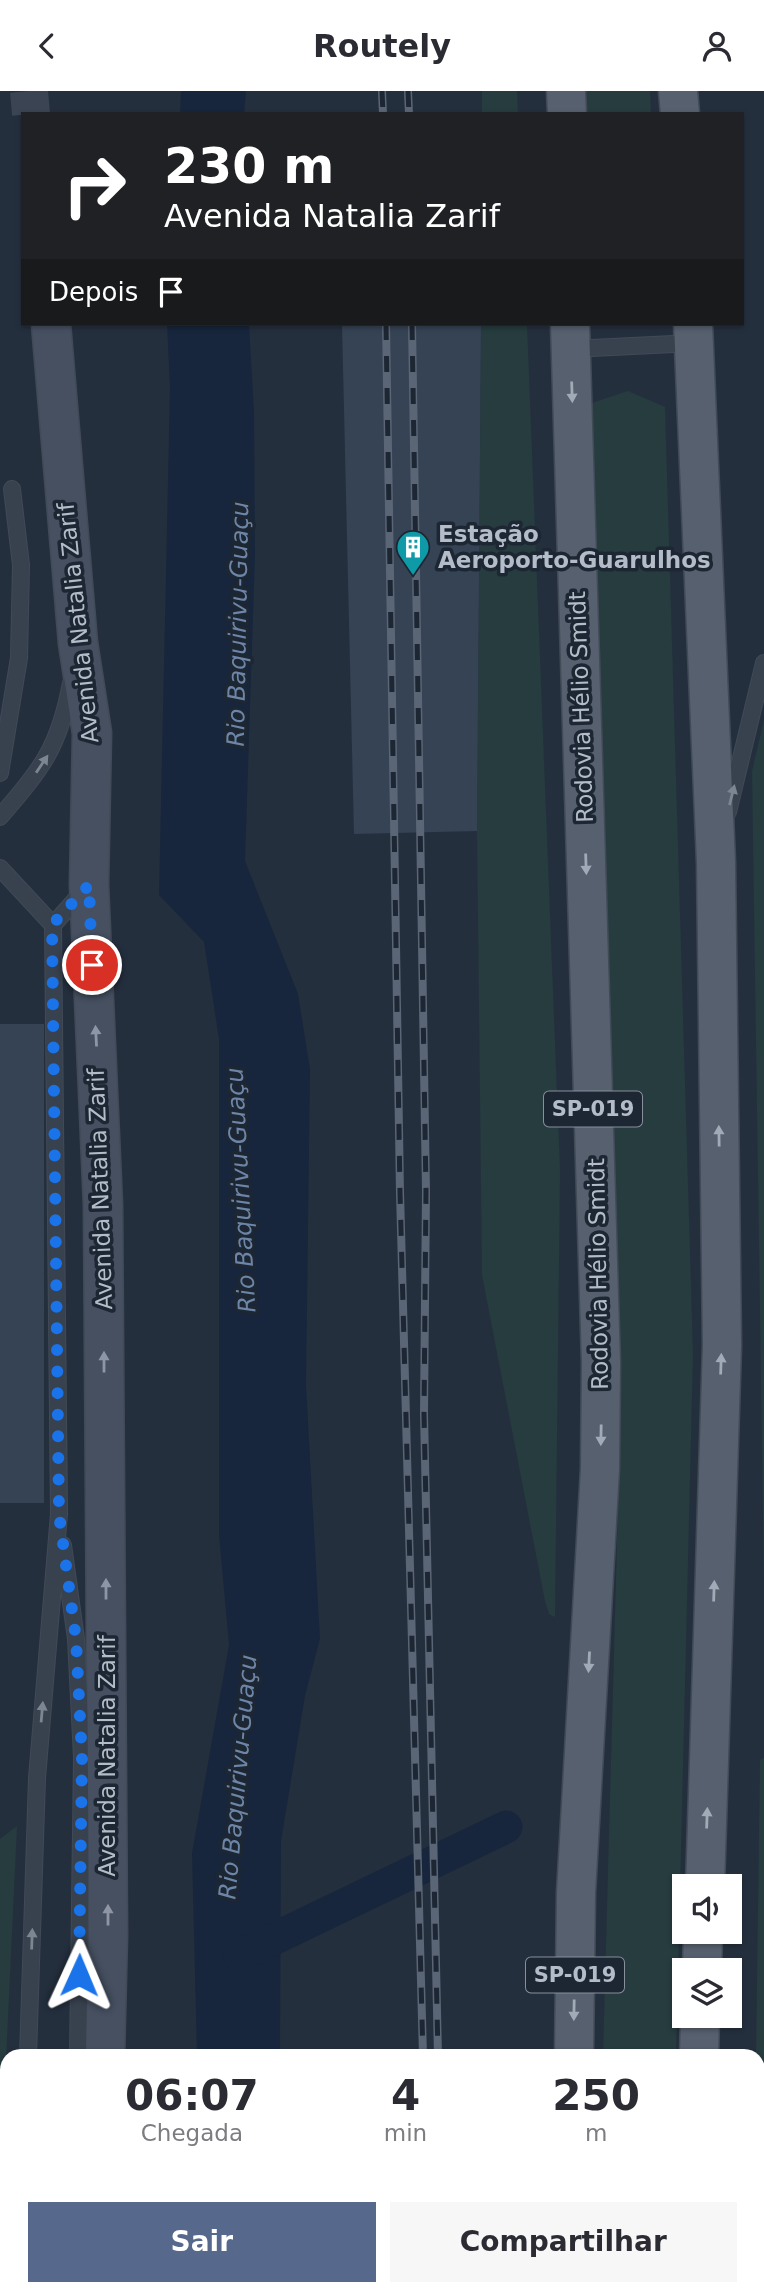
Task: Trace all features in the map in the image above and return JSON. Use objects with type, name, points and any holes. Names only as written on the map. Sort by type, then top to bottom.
[{"type":"main road","points":[[548,91],[549,112]]},
{"type":"main road","points":[[566,91],[567,112]]},
{"type":"main road","points":[[678,91],[680,112]]},
{"type":"main road","points":[[698,91],[699,112]]},
{"type":"main road","name":"Avenida Natalia Zarif","points":[[51,326],[78,643],[92,733],[89,885],[103,1205],[108,1935],[105,2049]]},
{"type":"main road","points":[[693,333],[716,862],[722,1346],[705,1874]]},
{"type":"main road","name":"Rodovia Hélio Smidt","points":[[570,336],[601,1363],[600,1469],[576,1893],[574,2049]]},
{"type":"main road","points":[[699,2049],[700,2028]]},
{"type":"lane","points":[[570,336],[693,333]]},
{"type":"lane","points":[[0,773],[19,658],[21,565],[12,489]]},
{"type":"lane","points":[[0,817],[32,779],[54,746],[64,721],[78,643]]},
{"type":"lane","points":[[716,862],[764,663]]},
{"type":"lane","points":[[0,868],[52,925],[59,1514],[37,1778],[28,2049]]},
{"type":"lane","points":[[52,925],[89,885]]},
{"type":"lane","points":[[59,1514],[76,1639],[82,1757],[78,2049]]},
{"type":"green space","points":[[482,91],[517,91],[518,112],[482,112]]},
{"type":"green space","points":[[577,91],[650,91],[651,112],[578,112]]},
{"type":"green space","points":[[481,326],[527,326],[560,1171],[555,1617],[549,1614],[545,1601],[482,1275],[477,831]]},
{"type":"green space","points":[[628,391],[665,407],[693,1354],[680,1874],[672,1874],[672,1944],[679,1944],[678,1958],[672,1958],[672,2028],[677,2028],[676,2049],[603,2049],[619,1468],[589,404]]},
{"type":"green space","points":[[764,720],[764,1584],[752,771]]},
{"type":"green space","points":[[764,1758],[764,2049],[756,2049],[760,1760]]},
{"type":"green space","points":[[17,1826],[7,2049],[0,2049],[0,1839]]},
{"type":"water","points":[[181,91],[246,91],[244,112],[180,112]]},
{"type":"water","name":"Rio Baquirivu-Guaçu","points":[[167,326],[249,326],[254,411],[255,555],[245,861],[298,994],[310,1069],[306,1385],[320,1639],[305,1696],[281,1841],[280,2049],[197,2049],[192,1853],[229,1645],[219,1535],[219,1039],[204,942],[159,895],[170,388]]},
{"type":"building","name":"Estação Aeroporto-Guarulhos","points":[[342,326],[481,326],[477,831],[354,834]]},
{"type":"building","points":[[0,1024],[44,1024],[44,1503],[0,1503]]},
{"type":"waterway","points":[[240,1955],[506,1827]]},
{"type":"tunnel","points":[[29,91],[31,112]]},
{"type":"railway","points":[[382,91],[383,112]]},
{"type":"railway","points":[[408,91],[409,112]]},
{"type":"railway","points":[[386,326],[400,1192],[423,2049]]},
{"type":"railway","points":[[412,326],[426,1191],[424,1414],[438,2049]]},
{"type":"place","name":"Estação Aeroporto-Guarulhos","points":[[413,577]]},
{"type":"route","points":[[79,1975],[82,1757],[76,1639],[59,1514],[52,925],[89,885],[92,965]]}]
